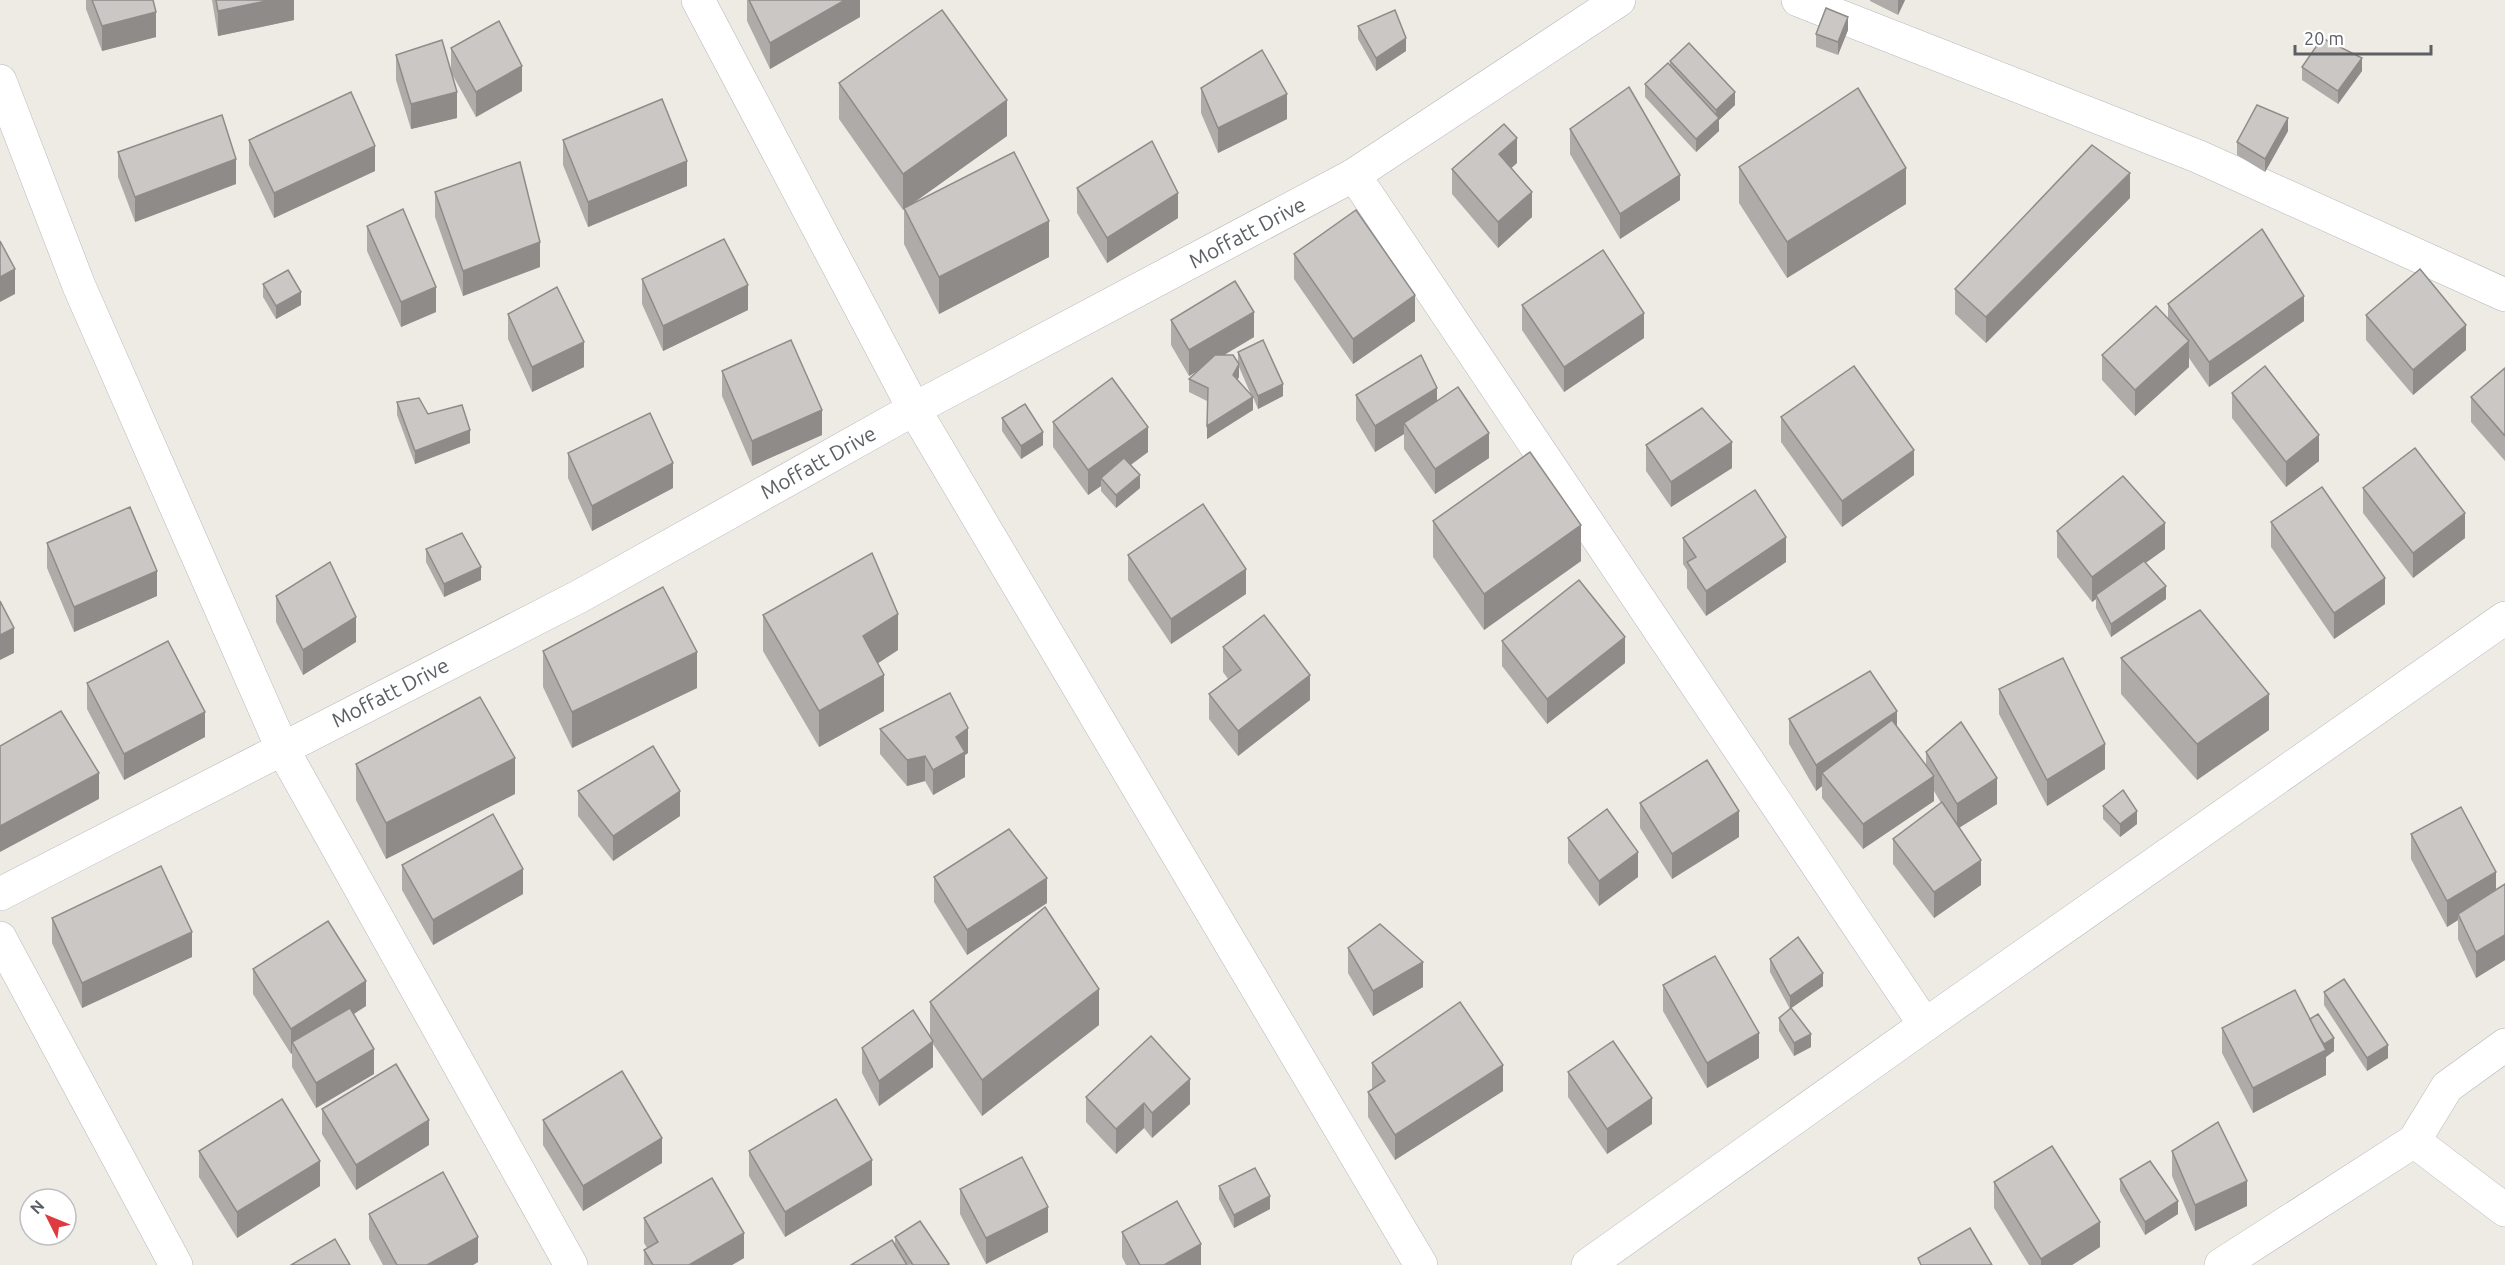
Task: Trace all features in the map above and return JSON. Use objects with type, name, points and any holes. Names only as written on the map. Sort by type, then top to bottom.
[{"type":"street","points":[[698,0],[914,409],[1421,1265]]},
{"type":"street","name":"Moffatt Drive","points":[[0,894],[580,596],[914,409],[1354,175],[1619,0]]},
{"type":"street","points":[[1798,0],[2197,156],[2505,295]]},
{"type":"street","points":[[0,81],[79,286],[282,748],[571,1265]]},
{"type":"street","points":[[1354,175],[1925,1025]]},
{"type":"street","points":[[1588,1265],[1925,1025],[2505,618]]},
{"type":"street","points":[[0,938],[176,1265]]},
{"type":"street","points":[[2221,1265],[2414,1141],[2446,1088],[2505,1045]]},
{"type":"street","points":[[2414,1141],[2505,1210]]},
{"type":"building","points":[[92,0],[153,0],[156,12],[102,26]]},
{"type":"building","points":[[216,0],[271,0],[218,11]]},
{"type":"building","points":[[749,0],[845,0],[770,43]]},
{"type":"building","points":[[1826,8],[1848,17],[1838,42],[1816,34]]},
{"type":"building","points":[[942,10],[1007,100],[903,174],[839,83]]},
{"type":"building","points":[[1395,10],[1406,38],[1376,58],[1358,26]]},
{"type":"building","points":[[499,21],[522,66],[476,92],[451,48]]},
{"type":"building","points":[[2322,38],[2362,58],[2338,91],[2302,67]]},
{"type":"building","points":[[442,40],[457,92],[411,104],[396,55]]},
{"type":"building","points":[[1689,43],[1735,92],[1716,110],[1670,61]]},
{"type":"building","points":[[1262,50],[1287,94],[1218,128],[1201,88]]},
{"type":"building","points":[[1668,63],[1719,118],[1696,139],[1645,84]]},
{"type":"building","points":[[1629,87],[1680,175],[1620,214],[1570,129]]},
{"type":"building","points":[[1858,88],[1906,168],[1787,242],[1739,167]]},
{"type":"building","points":[[351,92],[375,146],[274,193],[249,140]]},
{"type":"building","points":[[662,99],[687,161],[588,202],[563,140]]},
{"type":"building","points":[[2257,105],[2288,118],[2265,159],[2237,142]]},
{"type":"building","points":[[222,115],[236,159],[135,197],[118,152]]},
{"type":"building","points":[[1504,124],[1517,138],[1499,154],[1532,192],[1498,222],[1452,169]]},
{"type":"building","points":[[1152,141],[1178,193],[1107,238],[1077,188]]},
{"type":"building","points":[[2092,145],[2130,173],[1986,317],[1955,289]]},
{"type":"building","points":[[1014,152],[1049,221],[939,277],[904,208]]},
{"type":"building","points":[[520,162],[540,242],[463,271],[435,192]]},
{"type":"building","points":[[403,209],[436,287],[401,302],[367,226]]},
{"type":"building","points":[[1356,210],[1415,295],[1353,339],[1294,254]]},
{"type":"building","points":[[2262,229],[2304,296],[2209,362],[2168,304]]},
{"type":"building","points":[[724,239],[748,285],[663,326],[642,279]]},
{"type":"building","points":[[0,241],[15,269],[0,277]]},
{"type":"building","points":[[1603,250],[1644,313],[1564,367],[1522,305]]},
{"type":"building","points":[[2420,269],[2466,325],[2413,370],[2366,315]]},
{"type":"building","points":[[288,270],[301,292],[276,306],[263,284]]},
{"type":"building","points":[[1235,281],[1254,312],[1189,350],[1171,320]]},
{"type":"building","points":[[557,287],[584,342],[532,367],[508,314]]},
{"type":"building","points":[[2156,306],[2189,341],[2135,390],[2102,355]]},
{"type":"building","points":[[791,340],[822,410],[752,441],[722,371]]},
{"type":"building","points":[[1263,340],[1283,384],[1258,396],[1238,352]]},
{"type":"building","points":[[1215,355],[1233,355],[1239,364],[1233,375],[1253,397],[1207,426],[1208,388],[1189,379]]},
{"type":"building","points":[[1421,355],[1437,388],[1375,426],[1356,395]]},
{"type":"building","points":[[1854,366],[1914,450],[1842,501],[1781,417]]},
{"type":"building","points":[[2265,366],[2319,435],[2286,462],[2232,393]]},
{"type":"building","points":[[2505,368],[2505,436],[2471,397]]},
{"type":"building","points":[[1112,378],[1148,427],[1088,470],[1053,422]]},
{"type":"building","points":[[1458,387],[1489,433],[1435,469],[1404,423]]},
{"type":"building","points":[[419,398],[428,414],[462,405],[470,430],[415,451],[397,402]]},
{"type":"building","points":[[1025,404],[1043,432],[1021,446],[1002,418]]},
{"type":"building","points":[[1702,408],[1732,442],[1671,482],[1646,445]]},
{"type":"building","points":[[650,413],[673,463],[592,506],[568,453]]},
{"type":"building","points":[[2415,448],[2465,513],[2413,553],[2363,488]]},
{"type":"building","points":[[1530,452],[1581,525],[1484,594],[1433,521]]},
{"type":"building","points":[[1124,458],[1140,475],[1116,495],[1101,478]]},
{"type":"building","points":[[2123,476],[2165,523],[2092,577],[2057,531]]},
{"type":"building","points":[[2322,487],[2385,578],[2334,613],[2271,522]]},
{"type":"building","points":[[1755,490],[1786,537],[1706,591],[1687,562],[1696,557],[1683,538]]},
{"type":"building","points":[[1203,504],[1246,569],[1171,619],[1128,555]]},
{"type":"building","points":[[130,507],[157,571],[74,607],[47,543]]},
{"type":"building","points":[[462,533],[481,567],[444,584],[426,549]]},
{"type":"building","points":[[872,553],[898,614],[863,636],[884,675],[819,711],[763,615]]},
{"type":"building","points":[[2144,561],[2166,586],[2111,624],[2096,595]]},
{"type":"building","points":[[330,562],[356,617],[303,650],[276,596]]},
{"type":"building","points":[[1579,580],[1625,637],[1547,699],[1502,641]]},
{"type":"building","points":[[663,587],[697,652],[572,712],[543,651]]},
{"type":"building","points":[[0,601],[14,628],[0,635]]},
{"type":"building","points":[[2200,610],[2269,694],[2197,744],[2121,658]]},
{"type":"building","points":[[1264,615],[1310,675],[1238,731],[1209,694],[1241,670],[1223,647]]},
{"type":"building","points":[[168,641],[205,712],[124,754],[87,683]]},
{"type":"building","points":[[2063,658],[2105,744],[2047,780],[1999,689]]},
{"type":"building","points":[[1870,671],[1897,711],[1816,765],[1789,719]]},
{"type":"building","points":[[950,693],[968,728],[956,737],[965,752],[933,770],[925,756],[907,760],[880,729]]},
{"type":"building","points":[[480,697],[515,758],[386,823],[356,764]]},
{"type":"building","points":[[61,711],[99,773],[0,826],[0,746]]},
{"type":"building","points":[[1892,720],[1934,776],[1863,824],[1822,773]]},
{"type":"building","points":[[1961,722],[1997,778],[1957,804],[1926,752]]},
{"type":"building","points":[[653,746],[680,791],[613,836],[578,791]]},
{"type":"building","points":[[1707,760],[1739,811],[1672,854],[1640,803]]},
{"type":"building","points":[[2123,790],[2137,811],[2120,824],[2103,806]]},
{"type":"building","points":[[1942,802],[1981,860],[1934,892],[1893,839]]},
{"type":"building","points":[[2461,807],[2496,872],[2447,901],[2411,834]]},
{"type":"building","points":[[1607,809],[1638,852],[1599,881],[1568,838]]},
{"type":"building","points":[[493,814],[523,869],[433,920],[402,865]]},
{"type":"building","points":[[1009,829],[1047,878],[967,930],[934,877]]},
{"type":"building","points":[[161,866],[192,932],[82,983],[52,918]]},
{"type":"building","points":[[2505,884],[2505,935],[2476,952],[2458,914]]},
{"type":"building","points":[[1045,907],[1099,989],[982,1080],[930,1002]]},
{"type":"building","points":[[328,921],[366,981],[291,1029],[253,969]]},
{"type":"building","points":[[1380,924],[1423,962],[1373,991],[1348,948]]},
{"type":"building","points":[[1798,937],[1823,973],[1790,996],[1770,959]]},
{"type":"building","points":[[1715,956],[1759,1033],[1707,1063],[1663,985]]},
{"type":"building","points":[[2344,979],[2388,1045],[2367,1058],[2324,992]]},
{"type":"building","points":[[2295,990],[2326,1050],[2253,1088],[2222,1028]]},
{"type":"building","points":[[1460,1002],[1503,1065],[1395,1135],[1368,1092],[1385,1081],[1372,1063]]},
{"type":"building","points":[[350,1008],[374,1049],[316,1083],[292,1042]]},
{"type":"building","points":[[1791,1008],[1811,1034],[1794,1043],[1779,1018]]},
{"type":"building","points":[[913,1010],[933,1041],[879,1081],[862,1048]]},
{"type":"building","points":[[2318,1014],[2334,1038],[2324,1044],[2310,1019]]},
{"type":"building","points":[[1151,1036],[1190,1079],[1152,1113],[1144,1103],[1116,1129],[1086,1097]]},
{"type":"building","points":[[1613,1041],[1652,1098],[1607,1129],[1568,1072]]},
{"type":"building","points":[[396,1064],[429,1120],[356,1165],[322,1109]]},
{"type":"building","points":[[622,1071],[662,1138],[583,1186],[543,1120]]},
{"type":"building","points":[[282,1099],[320,1161],[237,1212],[199,1151]]},
{"type":"building","points":[[836,1099],[872,1160],[785,1212],[749,1151]]},
{"type":"building","points":[[2218,1122],[2247,1181],[2195,1205],[2172,1151]]},
{"type":"building","points":[[2052,1146],[2100,1222],[2041,1259],[1994,1182]]},
{"type":"building","points":[[1022,1157],[1048,1207],[986,1238],[960,1189]]},
{"type":"building","points":[[2150,1161],[2178,1201],[2145,1222],[2120,1179]]},
{"type":"building","points":[[1255,1168],[1270,1196],[1234,1215],[1219,1186]]},
{"type":"building","points":[[443,1172],[478,1237],[427,1265],[397,1265],[369,1214]]},
{"type":"building","points":[[712,1178],[744,1233],[689,1265],[653,1265],[644,1250],[658,1242],[644,1218]]},
{"type":"building","points":[[1177,1201],[1201,1244],[1164,1265],[1140,1265],[1122,1232]]},
{"type":"building","points":[[920,1221],[949,1264],[913,1265],[895,1237]]},
{"type":"building","points":[[1970,1228],[1992,1265],[1921,1265],[1918,1258]]},
{"type":"building","points":[[335,1239],[350,1265],[291,1265]]},
{"type":"building","points":[[892,1240],[907,1265],[851,1265]]}]
